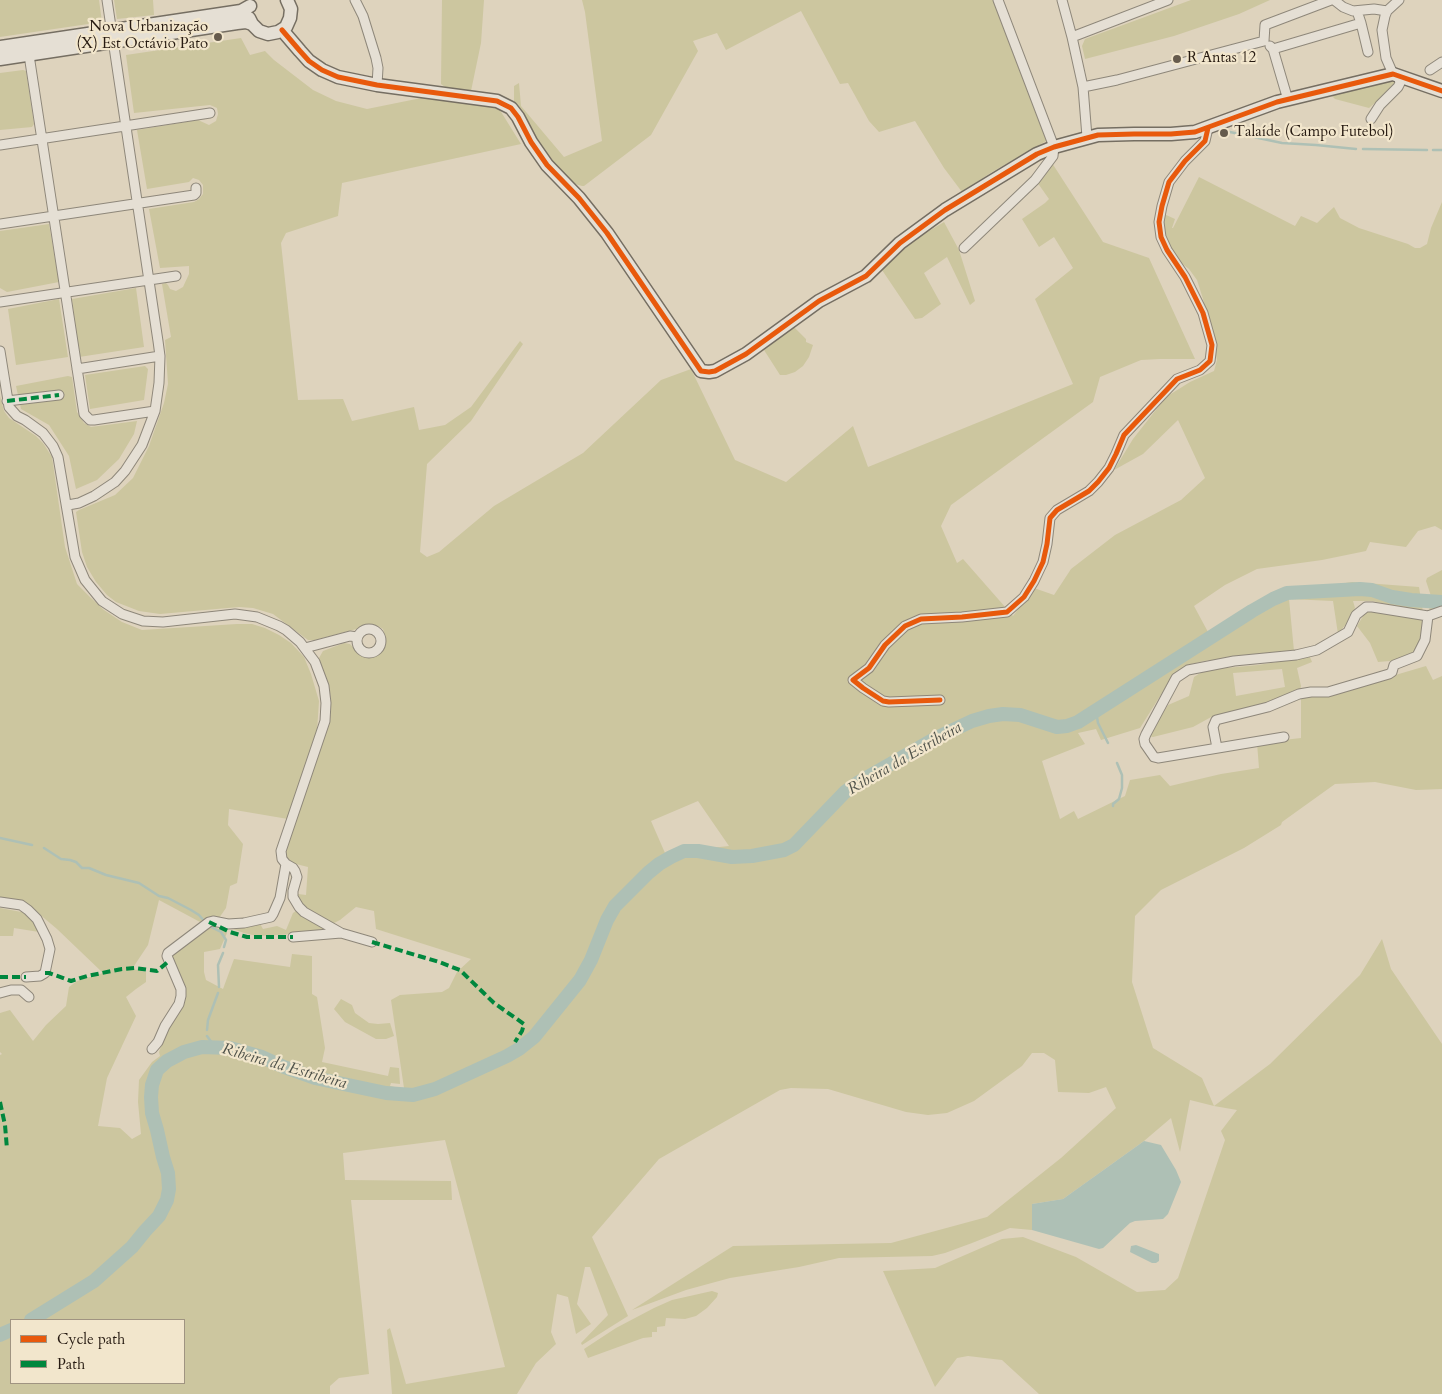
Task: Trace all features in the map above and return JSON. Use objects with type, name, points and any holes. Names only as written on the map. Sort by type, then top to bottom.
[{"type":"street","points":[[68,505],[79,503],[94,496],[115,482],[125,471],[142,445],[155,411],[159,382],[160,356],[107,0]]},
{"type":"street","points":[[0,47],[246,22],[252,24],[259,31],[268,34],[282,30],[290,18],[287,0]]},
{"type":"street","points":[[355,0],[363,16],[376,58],[378,68],[377,84]]},
{"type":"street","points":[[964,248],[1034,180],[1053,156],[1054,147],[998,0]]},
{"type":"street","points":[[1062,0],[1083,87],[1087,137]]},
{"type":"street","points":[[1072,37],[1149,3],[1168,0]]},
{"type":"street","points":[[1264,41],[1265,25],[1333,0],[1347,9],[1357,11],[1374,9],[1387,12]]},
{"type":"street","points":[[1371,119],[1380,105],[1400,83],[1386,58],[1383,40],[1384,22],[1387,12],[1399,0]]},
{"type":"street","points":[[0,59],[29,55],[170,22],[241,11],[252,3]]},
{"type":"street","points":[[252,3],[249,14],[252,24]]},
{"type":"street","points":[[1357,11],[1368,52]]},
{"type":"street","points":[[1273,49],[1361,23]]},
{"type":"street","points":[[282,30],[309,61],[322,70],[338,77],[497,101],[511,108],[547,166],[579,198],[607,232],[701,371],[708,372],[715,371],[746,354],[819,301],[866,276],[900,243],[945,210],[1037,154],[1054,147],[1087,137],[1115,134],[1186,134],[1208,128],[1254,109],[1395,74],[1442,91]]},
{"type":"street","points":[[1083,87],[1117,80],[1264,41]]},
{"type":"street","points":[[1264,41],[1273,49],[1288,100]]},
{"type":"street","points":[[29,55],[84,414],[90,420],[99,420],[155,411]]},
{"type":"street","points":[[1430,70],[1442,62]]},
{"type":"street","points":[[0,145],[210,113]]},
{"type":"street","points":[[940,700],[883,701],[853,680],[869,668],[885,645],[905,626],[921,619],[1007,612],[1024,597],[1043,562],[1050,518],[1057,510],[1089,491],[1098,482],[1109,468],[1124,436],[1177,379],[1200,370],[1210,361],[1212,345],[1203,313],[1185,276],[1167,250],[1161,237],[1159,222],[1169,182],[1185,161],[1205,141],[1208,128]]},
{"type":"street","points":[[0,224],[194,195],[196,188]]},
{"type":"street","points":[[0,302],[176,276]]},
{"type":"street","points":[[0,351],[7,401],[12,412],[43,433],[53,446],[58,457],[68,505],[75,557],[86,580],[102,600],[122,614],[144,621],[163,622],[235,614],[257,617],[279,626],[293,636],[305,648],[318,668],[324,686],[326,717],[280,851],[282,859],[293,868],[297,877],[293,898],[299,907],[313,918],[341,933],[372,942]]},
{"type":"street","points":[[77,369],[160,356]]},
{"type":"street","points":[[7,401],[59,395]]},
{"type":"street","points":[[1284,737],[1158,758],[1154,757],[1145,744],[1146,734],[1176,678],[1181,673],[1234,661],[1296,655],[1317,650],[1348,632],[1356,615],[1366,607],[1372,606],[1428,616],[1442,611]]},
{"type":"street","points":[[1217,748],[1213,727],[1216,720],[1268,708],[1299,694],[1328,692],[1390,674],[1394,665],[1417,656],[1425,640],[1428,616]]},
{"type":"street","points":[[305,648],[350,636],[357,637]]},
{"type":"street","points":[[152,1049],[158,1042],[165,1026],[179,1004],[181,996],[181,990],[167,956],[168,953],[210,922],[244,923],[271,917],[280,898],[286,864]]},
{"type":"street","points":[[0,902],[21,905],[38,919],[48,939],[50,949],[45,973],[40,976],[26,977]]},
{"type":"street","points":[[293,937],[341,933]]},
{"type":"street","points":[[0,993],[21,990],[29,997]]},
{"type":"shaded area","points":[[0,0],[99,0],[102,22],[0,37]]},
{"type":"shaded area","points":[[114,0],[153,0],[154,15],[117,19]]},
{"type":"shaded area","points":[[442,0],[484,0],[481,43],[471,91],[445,87],[441,84]]},
{"type":"shaded area","points":[[582,0],[994,0],[1048,140],[992,172],[962,192],[944,168],[915,121],[879,132],[869,121],[848,83],[840,84],[801,11],[726,50],[717,33],[693,41],[698,51],[651,135],[584,186],[575,184],[561,174],[544,154],[514,101],[514,86],[519,83],[521,106],[564,157],[602,141]]},
{"type":"shaded area","points":[[1191,0],[1270,0],[1239,14],[1174,36],[1085,59],[1082,46],[1085,39]]},
{"type":"shaded area","points":[[241,38],[250,55],[265,51],[313,90],[336,101],[367,109],[441,94],[498,107],[521,144],[342,183],[338,216],[286,233],[281,243],[298,400],[343,399],[352,421],[414,407],[419,430],[445,425],[471,407],[520,341],[523,344],[471,421],[427,464],[420,552],[427,557],[439,552],[494,506],[583,453],[661,380],[691,369],[735,460],[786,482],[853,426],[868,467],[1073,384],[1035,299],[1073,268],[1054,237],[1039,247],[1022,219],[1049,199],[1037,182],[1052,163],[1103,242],[1149,258],[1195,359],[1141,360],[1100,377],[1093,402],[951,505],[941,526],[957,563],[963,559],[1013,616],[1034,588],[1054,595],[1071,569],[1115,535],[1181,500],[1205,478],[1178,420],[1143,454],[1114,470],[1133,439],[1166,397],[1190,382],[1214,371],[1217,360],[1197,280],[1189,269],[1176,259],[1167,242],[1163,223],[1164,214],[1175,219],[1173,228],[1199,177],[1295,226],[1301,216],[1317,223],[1334,207],[1340,218],[1359,228],[1415,248],[1420,248],[1427,244],[1431,228],[1442,202],[1442,530],[1435,526],[1418,531],[1406,547],[1370,542],[1366,551],[1322,560],[1257,569],[1225,585],[1194,606],[1208,632],[1254,604],[1292,588],[1318,587],[1352,582],[1419,587],[1423,612],[1372,601],[1353,601],[1355,608],[1351,618],[1338,634],[1333,601],[1289,599],[1294,651],[1204,661],[1188,665],[1167,685],[1140,728],[1101,740],[1096,729],[1078,733],[1085,744],[1042,761],[1060,819],[1074,811],[1078,819],[1125,796],[1130,780],[1160,775],[1170,786],[1221,774],[1259,768],[1257,743],[1301,738],[1301,694],[1392,676],[1426,666],[1433,680],[1442,676],[1442,789],[1416,790],[1375,782],[1335,784],[1282,822],[1281,825],[1244,848],[1161,890],[1135,916],[1132,982],[1153,1048],[1202,1078],[1214,1106],[1190,1100],[1180,1152],[1171,1118],[1144,1141],[1063,1199],[1032,1204],[1032,1230],[1010,1228],[945,1253],[932,1256],[839,1258],[799,1267],[730,1278],[686,1290],[632,1310],[733,1246],[891,1243],[987,1217],[1061,1158],[1116,1108],[1106,1087],[1089,1093],[1058,1092],[1055,1060],[1044,1053],[1032,1053],[1022,1066],[974,1101],[947,1113],[928,1115],[906,1112],[828,1089],[791,1088],[780,1090],[659,1159],[592,1237],[628,1316],[582,1345],[581,1343],[608,1315],[590,1267],[585,1267],[577,1304],[591,1324],[576,1334],[568,1297],[557,1294],[551,1332],[556,1344],[536,1363],[517,1394],[392,1394],[387,1330],[390,1328],[406,1384],[505,1367],[445,1140],[343,1153],[345,1180],[451,1181],[452,1200],[351,1200],[369,1374],[339,1378],[330,1386],[330,1394],[0,1394],[0,1055],[2,1054],[0,1052],[0,1013],[10,1010],[33,1041],[46,1025],[66,1006],[69,987],[77,981],[103,973],[57,929],[25,902],[0,898],[0,396],[4,411],[9,418],[36,436],[52,457],[65,547],[77,584],[91,598],[104,610],[122,622],[142,630],[237,624],[252,624],[265,628],[291,643],[304,657],[319,701],[317,731],[288,819],[229,809],[228,825],[243,844],[237,883],[230,886],[226,908],[219,918],[204,919],[200,922],[159,900],[148,945],[132,969],[146,972],[146,982],[126,997],[136,1016],[107,1078],[98,1126],[120,1128],[132,1139],[141,1134],[138,1102],[139,1080],[152,1062],[160,1056],[159,1052],[168,1026],[181,1005],[170,955],[211,925],[227,933],[220,949],[204,952],[206,980],[223,989],[234,959],[290,967],[292,954],[312,956],[312,994],[317,997],[325,1048],[322,1062],[388,1076],[390,1067],[399,1068],[400,1084],[391,1083],[390,1086],[399,1088],[404,1088],[391,1000],[400,995],[442,992],[449,988],[457,972],[471,959],[376,929],[374,911],[356,907],[332,924],[309,911],[298,900],[298,894],[306,895],[308,867],[288,861],[285,853],[330,722],[330,692],[319,658],[323,651],[344,643],[350,644],[363,657],[380,654],[386,640],[383,629],[378,626],[364,627],[315,640],[308,640],[273,614],[253,608],[239,607],[160,614],[139,611],[116,602],[107,595],[87,567],[82,552],[76,512],[115,495],[133,478],[149,446],[164,403],[168,384],[165,340],[171,337],[162,284],[166,283],[170,289],[176,291],[183,287],[189,274],[189,266],[160,268],[149,209],[194,202],[203,194],[203,185],[199,180],[193,178],[189,182],[147,189],[137,130],[198,120],[209,125],[216,121],[218,114],[217,108],[210,105],[134,113],[126,55]],"holes":[[[698,801],[729,846],[665,853],[651,821]]]},
{"type":"shaded area","points":[[26,71],[34,124],[32,127],[0,130],[0,73]]},
{"type":"shaded area","points":[[1393,80],[1396,81],[1395,86],[1369,108],[1335,99],[1331,95]]},
{"type":"shaded area","points":[[944,222],[959,250],[975,301],[970,305],[947,257],[924,273],[941,304],[922,318],[915,319],[882,270],[914,240]]},
{"type":"shaded area","points":[[49,224],[59,282],[7,292],[0,288],[0,231]]},
{"type":"shaded area","points":[[136,288],[144,347],[79,357],[72,299]]},
{"type":"shaded area","points":[[59,299],[68,357],[16,365],[8,309]]},
{"type":"shaded area","points":[[793,326],[806,339],[806,342],[813,345],[809,357],[803,366],[795,372],[780,375],[764,350]]},
{"type":"shaded area","points":[[145,366],[148,369],[144,400],[90,409],[85,375]]},
{"type":"shaded area","points":[[68,376],[72,377],[77,412],[84,423],[91,427],[137,421],[134,434],[119,459],[97,480],[76,489],[69,456],[49,425],[21,409],[16,386]]},
{"type":"shaded area","points":[[1442,570],[1442,607],[1430,613],[1428,600],[1431,596],[1426,581],[1427,578]]},
{"type":"shaded area","points":[[1371,611],[1423,619],[1417,649],[1401,660],[1378,662],[1370,643],[1357,626],[1365,613]]},
{"type":"shaded area","points":[[1310,657],[1312,662],[1297,668],[1301,686],[1300,691],[1272,701],[1213,716],[1193,727],[1153,737],[1148,736],[1168,705],[1189,696],[1194,677],[1205,670],[1258,665]],"holes":[[[1282,669],[1285,687],[1236,696],[1233,673]]]},
{"type":"shaded area","points":[[0,908],[27,913],[39,932],[14,928],[13,936],[0,936]]},
{"type":"shaded area","points":[[296,911],[326,927],[324,929],[295,934],[257,936],[225,926],[259,922],[263,929],[277,926],[286,930],[293,913]]},
{"type":"shaded area","points":[[1382,939],[1391,969],[1442,1044],[1442,1394],[1039,1394],[1002,1360],[968,1356],[957,1358],[935,1387],[883,1271],[935,1268],[1002,1239],[1023,1237],[1076,1257],[1137,1292],[1165,1290],[1178,1278],[1225,1140],[1221,1131],[1237,1110],[1214,1106],[1270,1064],[1360,975]]},
{"type":"shaded area","points":[[341,999],[352,1005],[355,1013],[369,1023],[390,1023],[394,1036],[386,1039],[376,1039],[345,1022],[334,1009]]},
{"type":"shaded area","points":[[1144,1141],[1161,1145],[1181,1182],[1168,1214],[1163,1219],[1130,1223],[1103,1248],[1099,1249],[1032,1230],[1032,1204],[1063,1199]]},
{"type":"shaded area","points":[[1136,1245],[1159,1254],[1159,1261],[1152,1263],[1130,1252],[1131,1246]]},
{"type":"shaded area","points":[[712,1291],[718,1293],[717,1297],[696,1316],[685,1319],[666,1318],[665,1326],[657,1327],[657,1332],[652,1332],[652,1337],[643,1338],[588,1358],[584,1349],[616,1328],[672,1300]]},
{"type":"waterway","points":[[1230,132],[1282,143],[1356,149]]},
{"type":"waterway","points":[[1363,149],[1427,150]]},
{"type":"waterway","points":[[1433,150],[1442,150]]},
{"type":"waterway","name":"Ribeira da Estribeira","points":[[33,1319],[94,1281],[132,1247],[159,1216],[167,1200],[169,1189],[168,1173],[152,1113],[152,1085],[157,1070],[167,1061],[184,1052],[202,1047],[230,1048],[262,1057],[315,1078],[386,1093],[413,1095],[435,1089],[507,1056],[534,1037],[580,980],[615,906],[648,873],[671,857],[684,851],[698,851],[732,857],[752,856],[784,850],[794,845],[845,792],[936,738],[972,721],[1003,714],[1020,715],[1057,727],[1078,722],[1252,611],[1287,593],[1360,589],[1372,590],[1392,597],[1442,602]]},
{"type":"waterway","points":[[1096,711],[1098,723],[1108,743]]},
{"type":"waterway","points":[[1113,806],[1119,799],[1122,788],[1122,775],[1117,763]]},
{"type":"waterway","points":[[0,838],[32,845]]},
{"type":"waterway","points":[[44,848],[61,859],[76,862],[82,868],[89,868],[106,875],[139,883],[159,896],[168,898],[191,910],[205,922]]},
{"type":"waterway","points":[[211,927],[221,932],[226,940],[224,947]]},
{"type":"waterway","points":[[219,987],[218,965],[223,953]]},
{"type":"waterway","points":[[207,1030],[208,1020],[218,993]]},
{"type":"waterway","points":[[207,1036],[215,1047]]},
{"type":"waterway","name":"Ribeira da Estribeira","points":[[0,1335],[10,1330]]},
{"type":"marked path","points":[[7,401],[59,395]]},
{"type":"marked path","points":[[209,922],[230,932],[247,937],[293,937]]},
{"type":"marked path","points":[[372,942],[460,970],[494,1003],[524,1024],[515,1042]]},
{"type":"marked path","points":[[45,973],[71,981],[122,969],[135,968],[157,971],[169,961]]},
{"type":"marked path","points":[[0,977],[26,977]]},
{"type":"marked path","points":[[0,1102],[5,1125],[7,1149]]},
{"type":"cycle path","points":[[282,30],[309,61],[322,70],[338,77],[377,85],[497,101],[511,108],[547,165],[579,198],[607,233],[701,371],[709,372],[715,371],[746,354],[819,301],[866,276],[900,243],[945,210],[1037,154],[1054,147],[1098,135],[1195,132],[1277,102],[1393,74],[1442,91]]},
{"type":"cycle path","points":[[940,700],[883,701],[853,680],[869,668],[885,645],[905,626],[921,619],[1007,612],[1024,597],[1043,562],[1050,518],[1057,510],[1089,491],[1098,482],[1109,468],[1124,435],[1177,379],[1200,370],[1210,361],[1212,345],[1203,313],[1185,277],[1167,250],[1161,237],[1159,222],[1169,182],[1185,161],[1205,141],[1208,128]]},
{"type":"place","name":"Nova Urbanização (X) Est Octávio Pato","points":[[218,37]]},
{"type":"place","name":"R Antas 12","points":[[1177,59]]},
{"type":"place","name":"Talaíde (Campo Futebol)","points":[[1224,133]]}]
